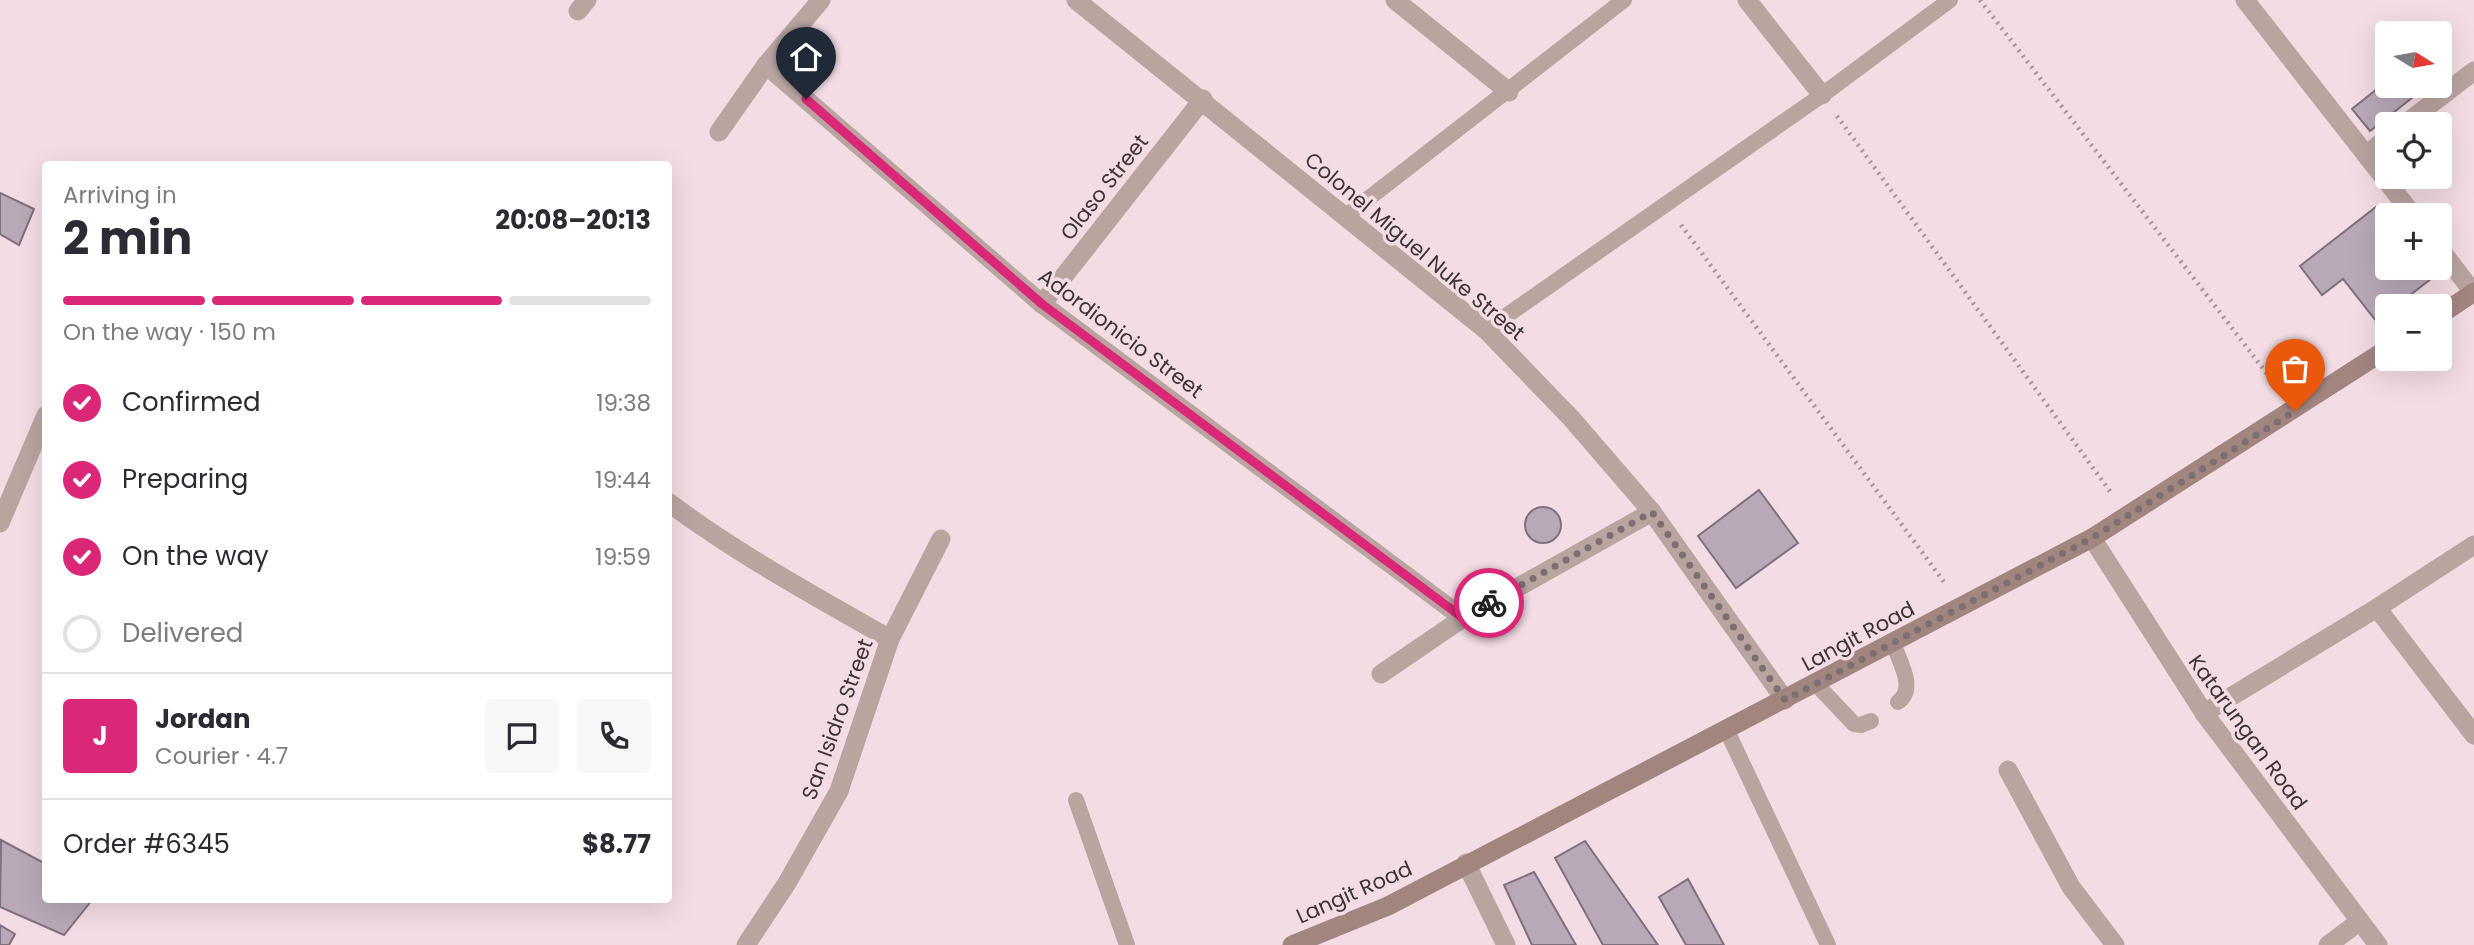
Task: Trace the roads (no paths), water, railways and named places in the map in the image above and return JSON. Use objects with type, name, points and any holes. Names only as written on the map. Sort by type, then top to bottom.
[{"type":"main road","points":[[2452,307],[2474,292]]},
{"type":"main road","name":"Langit Road","points":[[1292,945],[1388,906],[1466,863],[1727,732],[2092,538],[2295,411],[2375,357]]},
{"type":"street","points":[[719,132],[766,65],[821,0]]},
{"type":"street","name":"Colonel Miguel Nuke Street","points":[[1076,0],[1203,99],[1486,330],[1571,418],[1652,512],[1785,700]]},
{"type":"street","points":[[1395,0],[1509,92]]},
{"type":"street","points":[[1747,0],[1822,95]]},
{"type":"street","points":[[2255,4],[2404,203]]},
{"type":"street","name":"Adordionicio Street","points":[[766,65],[1042,304],[1463,618]]},
{"type":"street","points":[[2421,112],[2474,71]]},
{"type":"street","name":"Olaso Street","points":[[1042,304],[1203,99]]},
{"type":"street","points":[[2366,155],[2375,148]]},
{"type":"street","points":[[2452,264],[2474,292]]},
{"type":"street","points":[[0,523],[42,424]]},
{"type":"street","points":[[672,505],[706,530],[795,586],[890,639]]},
{"type":"street","points":[[1381,674],[1463,618],[1652,512]]},
{"type":"street","name":"Katarungan Road","points":[[2092,538],[2204,713],[2378,945]]},
{"type":"street","name":"San Isidro Street","points":[[746,945],[787,883],[839,792],[890,639],[941,539]]},
{"type":"street","points":[[2204,713],[2377,608],[2474,545]]},
{"type":"street","points":[[2377,608],[2474,734]]},
{"type":"street","points":[[2008,770],[2071,887],[2115,945]]},
{"type":"street","points":[[1466,863],[1506,945]]},
{"type":"street","points":[[2328,945],[2360,921]]},
{"type":"lane","points":[[1346,216],[1624,0]]},
{"type":"lane","points":[[1486,330],[1822,95],[1950,0]]},
{"type":"lane","points":[[1893,643],[1908,686],[1905,698],[1898,702]]},
{"type":"lane","points":[[1816,684],[1854,724],[1861,726],[1871,721]]},
{"type":"lane","points":[[1727,732],[1828,945]]},
{"type":"lane","points":[[1076,800],[1127,945]]}]
